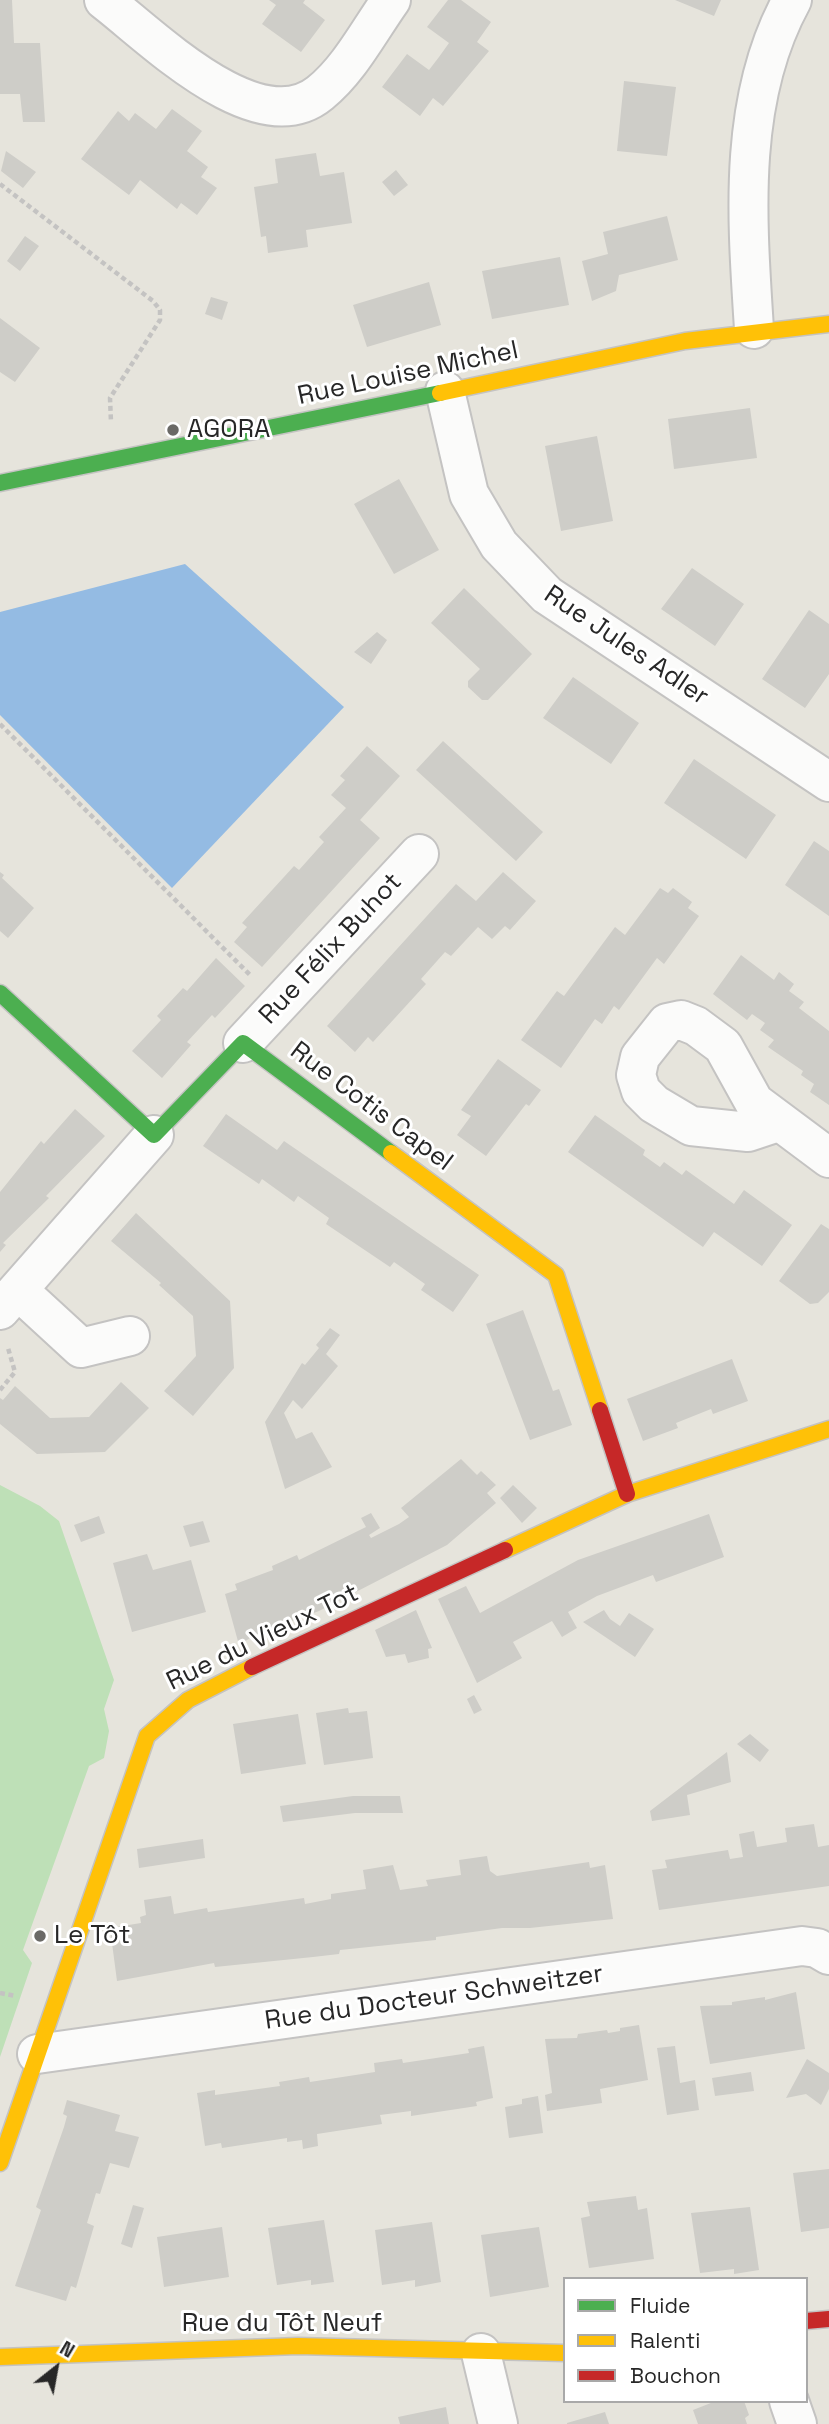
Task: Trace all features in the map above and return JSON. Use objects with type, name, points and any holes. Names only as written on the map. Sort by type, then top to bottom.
[{"type":"street","points":[[104,0],[222,90],[263,105],[281,106],[299,104],[318,95],[339,73],[391,0]]},
{"type":"street","points":[[754,329],[748,230],[750,156],[760,77],[778,25],[792,0]]},
{"type":"street","name":"Rue Louise Michel","points":[[0,483],[645,347],[754,329],[829,324]]},
{"type":"street","name":"Rue Jules Adler","points":[[445,391],[469,494],[499,545],[547,595],[829,782]]},
{"type":"street","name":"Rue Félix Buhot","points":[[243,1043],[419,855]]},
{"type":"street","points":[[0,993],[154,1135]]},
{"type":"street","points":[[130,1336],[81,1348],[9,1315],[154,1135],[243,1043]]},
{"type":"street","name":"Rue Cotis Capel","points":[[243,1043],[556,1276],[627,1494]]},
{"type":"street","points":[[778,1122],[829,1158]]},
{"type":"street","name":"Rue du Vieux Tot","points":[[0,2163],[146,1736],[163,1717],[186,1699],[217,1683],[627,1494],[829,1429]]},
{"type":"street","name":"Rue du Docteur Schweitzer","points":[[37,2054],[802,1946],[817,1948],[829,1955]]},
{"type":"street","points":[[808,2321],[829,2319]]},
{"type":"street","name":"Rue du Tôt Neuf","points":[[0,2357],[212,2347],[330,2346],[481,2353],[563,2353]]},
{"type":"street","points":[[481,2353],[498,2424]]},
{"type":"street","points":[[790,2403],[797,2424]]},
{"type":"path","points":[[0,184],[160,310],[160,320],[110,398],[114,461]]},
{"type":"path","points":[[0,724],[280,1004]]},
{"type":"path","points":[[0,1390],[15,1372],[9,1315]]},
{"type":"green space","points":[[0,1485],[40,1506],[59,1521],[114,1680],[104,1709],[109,1731],[104,1758],[89,1766],[23,1950],[32,1963],[0,2057]]},
{"type":"water","points":[[185,564],[344,707],[172,888],[0,715],[0,612]]},
{"type":"building","points":[[0,0],[12,0],[14,43],[40,43],[45,122],[23,122],[20,94],[0,94]]},
{"type":"building","points":[[269,0],[305,0],[303,3],[325,20],[301,52],[262,24],[276,5]]},
{"type":"building","points":[[448,0],[461,0],[491,22],[477,42],[489,51],[443,106],[433,98],[420,116],[382,87],[407,54],[429,70],[439,57],[449,43],[427,27]]},
{"type":"building","points":[[675,0],[721,0],[714,16]]},
{"type":"building","points":[[624,81],[676,87],[667,156],[617,151]]},
{"type":"building","points":[[172,109],[202,131],[187,151],[208,167],[201,177],[217,188],[197,215],[181,203],[177,209],[140,180],[129,195],[81,159],[118,111],[129,121],[135,113],[156,129]]},
{"type":"building","points":[[6,151],[36,172],[23,188],[1,171]]},
{"type":"building","points":[[316,153],[320,176],[344,172],[352,223],[306,230],[308,247],[268,253],[266,236],[261,237],[254,187],[278,183],[275,159]]},
{"type":"building","points":[[396,170],[408,185],[394,196],[382,182]]},
{"type":"building","points":[[667,216],[678,260],[619,275],[616,291],[592,301],[582,261],[608,254],[603,232]]},
{"type":"building","points":[[25,236],[39,246],[20,271],[7,261]]},
{"type":"building","points":[[560,257],[569,305],[492,319],[482,271]]},
{"type":"building","points":[[429,282],[441,325],[367,347],[353,305]]},
{"type":"building","points":[[211,297],[228,302],[222,320],[205,314]]},
{"type":"building","points":[[0,318],[40,348],[15,382],[0,372]]},
{"type":"building","points":[[750,408],[757,458],[674,469],[668,419]]},
{"type":"building","points":[[597,436],[613,521],[561,531],[545,446]]},
{"type":"building","points":[[399,479],[439,550],[394,574],[354,504]]},
{"type":"building","points":[[692,568],[744,604],[715,646],[661,609]]},
{"type":"building","points":[[464,588],[532,654],[488,700],[482,700],[468,687],[468,681],[480,669],[431,623]]},
{"type":"building","points":[[809,610],[829,624],[829,674],[805,708],[762,679]]},
{"type":"building","points":[[377,632],[387,640],[371,664],[354,652]]},
{"type":"building","points":[[573,677],[639,723],[611,764],[543,718]]},
{"type":"building","points":[[443,741],[543,832],[516,861],[416,770]]},
{"type":"building","points":[[367,746],[400,776],[360,820],[380,838],[262,967],[234,942],[247,927],[242,923],[294,866],[299,870],[324,842],[319,837],[346,808],[331,795],[345,780],[340,776]]},
{"type":"building","points":[[694,759],[776,815],[746,859],[664,803]]},
{"type":"building","points":[[814,841],[829,851],[829,916],[785,885]]},
{"type":"building","points":[[0,872],[4,875],[2,878],[34,908],[8,938],[0,931]]},
{"type":"building","points":[[503,872],[536,901],[510,930],[505,926],[492,939],[478,927],[451,956],[445,952],[421,979],[426,984],[373,1042],[368,1037],[355,1052],[327,1026],[456,884],[476,901]]},
{"type":"building","points":[[660,888],[668,893],[673,888],[692,902],[688,908],[699,916],[664,964],[657,958],[619,1010],[614,1006],[602,1024],[595,1019],[561,1068],[521,1040],[557,991],[564,996],[615,927],[625,935]]},
{"type":"building","points":[[741,955],[774,980],[779,972],[794,984],[789,991],[804,1002],[799,1008],[829,1031],[829,1105],[810,1092],[814,1084],[801,1075],[803,1071],[768,1047],[774,1040],[760,1030],[765,1023],[752,1014],[747,1020],[713,994]]},
{"type":"building","points":[[216,958],[245,986],[215,1018],[212,1015],[187,1042],[191,1045],[162,1078],[132,1051],[161,1020],[157,1016],[183,988],[187,991]]},
{"type":"building","points":[[498,1059],[541,1090],[529,1106],[526,1104],[486,1156],[457,1135],[471,1116],[461,1110]]},
{"type":"building","points":[[75,1109],[105,1136],[46,1196],[49,1198],[3,1243],[6,1245],[0,1252],[0,1192],[41,1141],[44,1144]]},
{"type":"building","points":[[226,1114],[277,1150],[284,1141],[479,1275],[453,1312],[421,1290],[425,1284],[394,1262],[390,1267],[326,1224],[329,1218],[298,1196],[294,1202],[262,1179],[259,1184],[203,1146]]},
{"type":"building","points":[[595,1115],[645,1150],[643,1155],[660,1167],[664,1162],[682,1175],[686,1170],[734,1204],[744,1190],[792,1225],[762,1266],[714,1232],[703,1247],[568,1152]]},
{"type":"building","points":[[136,1213],[230,1301],[234,1368],[193,1416],[164,1391],[196,1356],[193,1316],[159,1285],[161,1283],[111,1241]]},
{"type":"building","points":[[821,1224],[829,1229],[829,1292],[818,1303],[810,1304],[779,1281]]},
{"type":"building","points":[[523,1310],[553,1391],[559,1389],[572,1425],[530,1440],[486,1324]]},
{"type":"building","points":[[330,1328],[340,1335],[326,1354],[338,1366],[302,1409],[293,1400],[284,1413],[296,1439],[312,1432],[332,1467],[285,1489],[265,1422],[302,1363],[305,1365],[319,1348],[316,1345]]},
{"type":"building","points":[[732,1359],[748,1401],[713,1414],[711,1409],[676,1423],[678,1428],[643,1441],[627,1399]]},
{"type":"building","points":[[121,1382],[149,1408],[105,1452],[37,1454],[0,1424],[0,1398],[3,1400],[15,1386],[50,1418],[89,1417]]},
{"type":"building","points":[[461,1459],[477,1475],[481,1471],[496,1485],[487,1493],[496,1503],[447,1545],[319,1611],[255,1635],[239,1645],[225,1594],[237,1590],[235,1584],[273,1570],[272,1566],[297,1555],[299,1560],[366,1527],[361,1518],[371,1513],[380,1528],[369,1535],[371,1538],[399,1524],[409,1517],[401,1508]]},
{"type":"building","points":[[513,1485],[537,1508],[522,1523],[500,1498]]},
{"type":"building","points":[[709,1514],[724,1557],[656,1582],[653,1575],[597,1596],[568,1612],[577,1628],[562,1637],[552,1621],[513,1642],[522,1658],[477,1683],[438,1599],[466,1586],[480,1613],[578,1560]]},
{"type":"building","points":[[99,1516],[105,1533],[81,1542],[74,1525]]},
{"type":"building","points":[[203,1521],[210,1542],[190,1547],[183,1526]]},
{"type":"building","points":[[147,1554],[153,1570],[191,1560],[206,1612],[132,1632],[113,1563]]},
{"type":"building","points":[[416,1610],[432,1648],[428,1649],[429,1658],[408,1663],[405,1654],[386,1657],[375,1630]]},
{"type":"building","points":[[604,1610],[610,1619],[620,1626],[629,1613],[654,1629],[635,1657],[583,1622]]},
{"type":"building","points":[[474,1695],[482,1710],[474,1714],[467,1699]]},
{"type":"building","points":[[348,1708],[349,1713],[367,1711],[373,1758],[324,1765],[316,1713]]},
{"type":"building","points":[[298,1714],[306,1764],[241,1774],[233,1724]]},
{"type":"building","points":[[750,1734],[769,1750],[760,1762],[737,1744]]},
{"type":"building","points":[[727,1752],[731,1782],[687,1795],[690,1815],[652,1821],[650,1811]]},
{"type":"building","points":[[353,1796],[400,1796],[403,1813],[355,1813],[283,1822],[280,1806]]},
{"type":"building","points":[[814,1824],[818,1847],[829,1845],[829,1886],[659,1910],[652,1870],[667,1868],[665,1860],[728,1850],[730,1859],[743,1857],[739,1834],[754,1831],[757,1847],[787,1842],[785,1828]]},
{"type":"building","points":[[203,1839],[205,1858],[139,1868],[137,1849]]},
{"type":"building","points":[[487,1856],[490,1871],[497,1876],[589,1862],[590,1868],[605,1865],[613,1919],[530,1928],[502,1928],[436,1937],[436,1940],[340,1950],[339,1954],[313,1957],[215,1967],[214,1963],[117,1981],[110,1928],[141,1923],[140,1917],[146,1915],[144,1900],[171,1896],[174,1914],[207,1908],[208,1912],[304,1898],[305,1904],[331,1899],[331,1894],[366,1889],[363,1870],[393,1865],[400,1890],[428,1886],[426,1880],[461,1875],[459,1860]]},
{"type":"building","points":[[796,1992],[805,2049],[710,2064],[700,2006],[732,2005],[732,2002],[765,1997],[765,2000]]},
{"type":"building","points":[[639,2025],[648,2080],[600,2089],[602,2103],[547,2111],[545,2095],[552,2093],[545,2039],[577,2038],[578,2034],[607,2030],[608,2033]]},
{"type":"building","points":[[484,2046],[493,2098],[476,2102],[477,2106],[411,2116],[411,2111],[380,2115],[382,2124],[317,2134],[318,2146],[303,2149],[302,2140],[287,2142],[287,2138],[222,2148],[221,2143],[205,2146],[197,2093],[215,2090],[215,2095],[280,2086],[279,2082],[309,2077],[310,2082],[375,2072],[374,2063],[402,2059],[403,2063],[469,2053],[468,2049]]},
{"type":"building","points":[[675,2046],[680,2083],[695,2080],[699,2110],[667,2115],[657,2048]]},
{"type":"building","points":[[807,2059],[829,2073],[829,2089],[821,2105],[806,2094],[786,2098]]},
{"type":"building","points":[[751,2072],[754,2091],[715,2096],[712,2078]]},
{"type":"building","points":[[538,2096],[543,2133],[509,2138],[505,2107],[522,2104],[522,2099]]},
{"type":"building","points":[[67,2100],[120,2115],[115,2131],[139,2137],[129,2168],[110,2163],[100,2194],[96,2193],[87,2223],[94,2226],[76,2288],[71,2286],[66,2301],[15,2286],[41,2210],[36,2207],[64,2127],[67,2116],[63,2114]]},
{"type":"building","points":[[829,2169],[829,2228],[801,2232],[793,2173]]},
{"type":"building","points":[[636,2196],[638,2210],[647,2208],[654,2259],[589,2268],[581,2218],[590,2216],[587,2202]]},
{"type":"building","points":[[133,2205],[144,2208],[132,2248],[121,2244]]},
{"type":"building","points":[[750,2207],[759,2270],[734,2274],[734,2269],[700,2273],[691,2213]]},
{"type":"building","points":[[324,2220],[334,2282],[311,2285],[311,2280],[277,2285],[268,2228]]},
{"type":"building","points":[[432,2222],[441,2282],[415,2287],[415,2280],[382,2285],[375,2230]]},
{"type":"building","points":[[222,2227],[229,2277],[164,2287],[157,2237]]},
{"type":"building","points":[[539,2227],[549,2287],[490,2297],[481,2235]]},
{"type":"building","points":[[711,2403],[745,2403],[749,2415],[745,2418],[747,2424],[698,2424],[693,2410]]},
{"type":"building","points":[[446,2407],[449,2424],[400,2424],[398,2417]]},
{"type":"building","points":[[605,2412],[609,2424],[567,2424],[567,2423]]},
{"type":"traffic: fast","points":[[0,483],[440,393]]},
{"type":"traffic: fast","points":[[0,993],[154,1135],[243,1043],[391,1153]]},
{"type":"traffic: slow","points":[[440,393],[685,341],[829,324]]},
{"type":"traffic: slow","points":[[391,1153],[556,1275],[600,1410]]},
{"type":"traffic: slow","points":[[505,1550],[627,1494],[829,1429]]},
{"type":"traffic: slow","points":[[0,2163],[147,1736],[188,1700],[252,1667]]},
{"type":"traffic: slow","points":[[0,2357],[298,2346],[563,2353]]},
{"type":"traffic: jam","points":[[600,1410],[627,1494]]},
{"type":"traffic: jam","points":[[252,1667],[505,1550]]},
{"type":"traffic: jam","points":[[808,2321],[829,2319]]},
{"type":"place","name":"AGORA","points":[[173,430]]},
{"type":"place","name":"Le Tôt","points":[[40,1936]]}]
